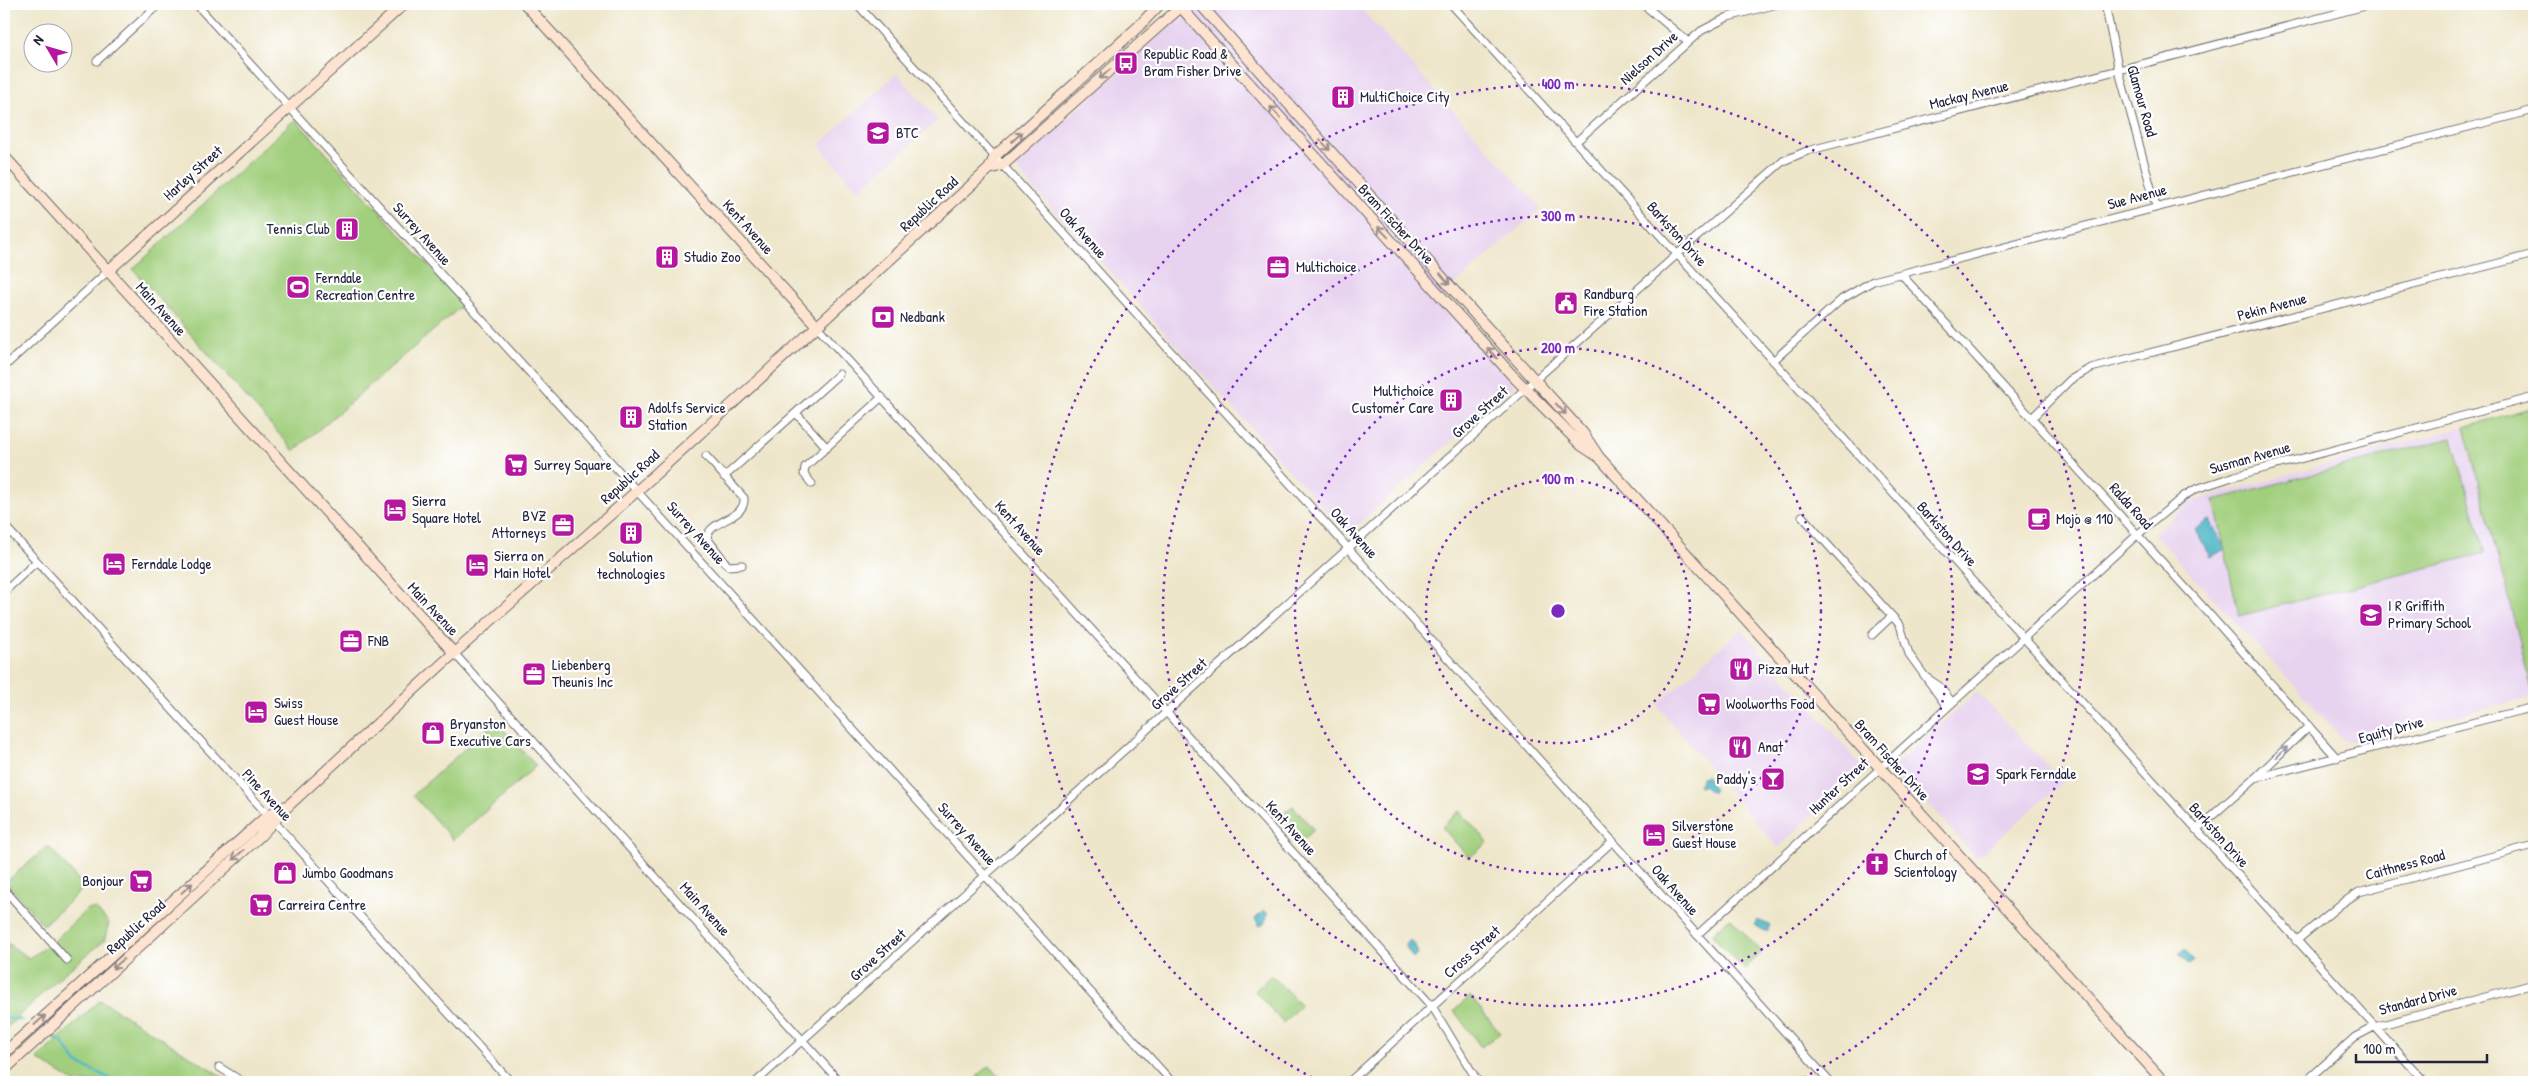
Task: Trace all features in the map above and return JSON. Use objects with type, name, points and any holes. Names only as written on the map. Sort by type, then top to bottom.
[{"type":"main road","name":"Harley Street","points":[[107,272],[404,4]]},
{"type":"main road","name":"Kent Avenue","points":[[525,4],[817,326]]},
{"type":"main road","name":"Republic Road","points":[[4,1053],[271,818],[289,805],[454,653],[638,490],[989,169],[995,156],[1139,26],[1160,4]]},
{"type":"main road","name":"Bram Fischer Drive","points":[[1200,4],[1587,437],[1599,457],[2164,1082]]},
{"type":"main road","name":"Republic Road","points":[[989,169],[1003,165],[1181,5]]},
{"type":"main road","name":"Bram Fischer Drive","points":[[1181,5],[1358,206],[1525,389],[1581,445],[1599,457]]},
{"type":"main road","name":"Main Avenue","points":[[4,156],[107,272],[454,653]]},
{"type":"main road","name":"Republic Road","points":[[4,1070],[271,818]]},
{"type":"main road","points":[[4,1077],[23,1052]]},
{"type":"street","points":[[97,61],[159,4]]},
{"type":"street","name":"Surrey Avenue","points":[[196,4],[1172,1082]]},
{"type":"street","name":"Oak Avenue","points":[[857,4],[1830,1082]]},
{"type":"street","name":"Barkston Drive","points":[[1451,4],[1577,141],[2022,638],[2425,1082]]},
{"type":"street","points":[[1643,4],[1688,41]]},
{"type":"street","name":"Nielson Drive","points":[[1577,141],[1688,41],[1714,23],[1728,17],[1777,4]]},
{"type":"street","name":"Glamour Road","points":[[2105,4],[2119,71],[2156,206]]},
{"type":"street","name":"Mackay Avenue","points":[[1621,305],[1770,172],[1794,155],[2373,4]]},
{"type":"street","name":"Sue Avenue","points":[[1773,361],[1819,318],[1853,291],[1873,281],[1902,275],[2156,206],[2534,110]]},
{"type":"street","name":"Pekin Avenue","points":[[2033,417],[2070,380],[2091,368],[2534,254]]},
{"type":"street","name":"Harley Street","points":[[4,367],[107,272]]},
{"type":"street","name":"Ralda Road","points":[[1902,275],[2033,417],[2337,758]]},
{"type":"street","name":"Grove Street","points":[[756,1082],[987,876],[1535,380],[1621,305]]},
{"type":"street","name":"Kent Avenue","points":[[817,326],[1432,1006],[1478,1082]]},
{"type":"street","points":[[724,477],[839,374]]},
{"type":"street","points":[[812,484],[804,474],[805,467],[882,396]]},
{"type":"street","name":"Susman Avenue","points":[[2022,638],[2138,534],[2184,496],[2211,483],[2534,397]]},
{"type":"street","points":[[796,413],[827,448]]},
{"type":"street","points":[[706,456],[744,498],[739,511],[710,530],[707,538],[728,566],[742,565]]},
{"type":"street","points":[[1802,516],[1892,616],[1904,632],[1909,654],[1927,677],[1934,691],[1950,705]]},
{"type":"street","name":"Pine Avenue","points":[[4,525],[511,1082]]},
{"type":"street","points":[[4,592],[36,562]]},
{"type":"street","points":[[1872,635],[1892,616]]},
{"type":"street","name":"Hunter Street","points":[[1697,935],[2022,638]]},
{"type":"street","name":"Main Avenue","points":[[454,653],[840,1082]]},
{"type":"street","name":"Equity Drive","points":[[2254,778],[2534,707]]},
{"type":"street","name":"Equity Drive","points":[[2196,830],[2309,726]]},
{"type":"street","name":"Cross Street","points":[[1349,1082],[1613,841]]},
{"type":"street","name":"Caithness Road","points":[[2296,941],[2341,904],[2360,892],[2534,845]]},
{"type":"street","points":[[4,889],[67,960]]},
{"type":"street","name":"Standard Drive","points":[[2305,1082],[2355,1037],[2374,1026],[2534,984]]},
{"type":"street","points":[[219,1067],[243,1082]]},
{"type":"shaded area","points":[[1195,4],[1357,4],[1541,208],[1438,300],[1515,385],[1347,534],[1014,166]]},
{"type":"shaded area","name":"BTC","points":[[897,73],[938,120],[858,191],[819,145]]},
{"type":"shaded area","name":"I R Griffith Primary School","points":[[2464,427],[2534,697],[2346,742],[2154,534],[2192,501]]},
{"type":"shaded area","points":[[1741,629],[1863,767],[1778,848],[1657,705]]},
{"type":"shaded area","name":"Spark Ferndale","points":[[1977,692],[2063,782],[1977,858],[1894,766]]},
{"type":"green space","name":"Ferndale Recreation Centre","points":[[295,119],[464,304],[294,451],[133,269]]},
{"type":"green space","points":[[2534,407],[2534,697],[2464,427]]},
{"type":"green space","points":[[2452,438],[2485,553],[2239,616],[2214,500]]},
{"type":"green space","points":[[496,721],[536,766],[453,840],[413,795]]},
{"type":"green space","points":[[1293,806],[1314,830],[1302,841],[1280,816]]},
{"type":"green space","points":[[1459,811],[1488,842],[1469,858],[1442,827]]},
{"type":"green space","points":[[48,846],[85,887],[43,925],[6,882]]},
{"type":"green space","points":[[87,909],[96,909],[109,923],[104,941],[61,976],[4,1030],[4,941],[29,958],[53,942]]},
{"type":"green space","points":[[1730,918],[1762,952],[1744,970],[1712,935]]},
{"type":"green space","points":[[1271,975],[1301,1005],[1283,1023],[1255,991]]},
{"type":"green space","points":[[1470,996],[1500,1033],[1481,1047],[1454,1011]]},
{"type":"green space","points":[[100,1000],[231,1082],[74,1082],[37,1059]]},
{"type":"green space","points":[[990,1066],[1004,1082],[983,1082],[977,1076]]},
{"type":"water","points":[[2210,520],[2225,549],[2211,557],[2195,529]]},
{"type":"water","points":[[1707,776],[1714,789],[1711,793],[1703,785],[1701,787],[1698,786],[1702,777]]},
{"type":"water","points":[[1264,910],[1268,914],[1264,924],[1260,926],[1255,919]]},
{"type":"water","points":[[1757,920],[1770,925],[1767,932],[1754,925]]},
{"type":"water","points":[[1410,940],[1414,943],[1418,953],[1413,958],[1405,946]]},
{"type":"water","points":[[2184,950],[2194,961],[2189,965],[2179,954]]},
{"type":"waterway","points":[[4,1018],[21,1020]]},
{"type":"waterway","points":[[54,1038],[62,1042],[77,1063],[118,1082]]},
{"type":"place","name":"Republic Road & Bram Fisher Drive","points":[[1126,63]]},
{"type":"place","name":"MultiChoice City","points":[[1343,97]]},
{"type":"place","name":"BTC","points":[[878,133]]},
{"type":"place","name":"Tennis Club","points":[[347,229]]},
{"type":"place","name":"Studio Zoo","points":[[667,257]]},
{"type":"place","name":"Multichoice","points":[[1278,267]]},
{"type":"place","name":"Ferndale Recreation Centre","points":[[298,287]]},
{"type":"place","name":"Randburg Fire Station","points":[[1566,303]]},
{"type":"place","name":"Nedbank","points":[[883,317]]},
{"type":"place","name":"Multichoice Customer Care","points":[[1451,400]]},
{"type":"place","name":"Adolfs Service Station","points":[[631,417]]},
{"type":"place","name":"Surrey Square","points":[[516,465]]},
{"type":"place","name":"Sierra Square Hotel","points":[[395,510]]},
{"type":"place","name":"Mojo @ 110","points":[[2039,519]]},
{"type":"place","name":"BVZ Attorneys","points":[[563,525]]},
{"type":"place","name":"Solution technologies","points":[[631,533]]},
{"type":"place","name":"Ferndale Lodge","points":[[114,564]]},
{"type":"place","name":"Sierra on Main Hotel","points":[[477,565]]},
{"type":"place","name":"I R Griffith Primary School","points":[[2371,615]]},
{"type":"place","name":"FNB","points":[[351,641]]},
{"type":"place","name":"Pizza Hut","points":[[1741,669]]},
{"type":"place","name":"Liebenberg Theunis Inc","points":[[534,674]]},
{"type":"place","name":"Woolworths Food","points":[[1709,704]]},
{"type":"place","name":"Swiss Guest House","points":[[256,712]]},
{"type":"place","name":"Bryanston Executive Cars","points":[[433,733]]},
{"type":"place","name":"Anat","points":[[1740,747]]},
{"type":"place","name":"Spark Ferndale","points":[[1978,774]]},
{"type":"place","name":"Paddy's","points":[[1773,779]]},
{"type":"place","name":"Silverstone Guest House","points":[[1654,835]]},
{"type":"place","name":"Church of Scientology","points":[[1877,864]]},
{"type":"place","name":"Jumbo Goodmans","points":[[285,873]]},
{"type":"place","name":"Bonjour","points":[[141,881]]},
{"type":"place","name":"Carreira Centre","points":[[261,905]]}]
